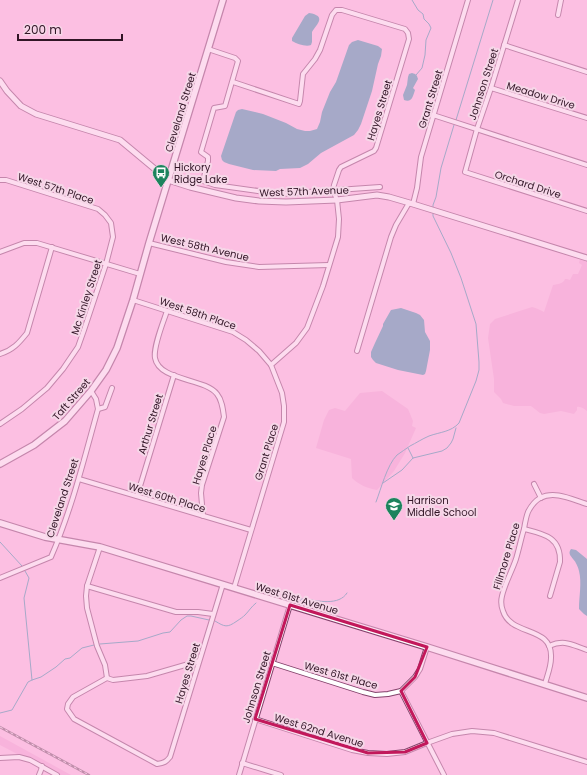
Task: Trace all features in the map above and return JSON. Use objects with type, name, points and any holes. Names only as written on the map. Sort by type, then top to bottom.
[{"type":"main road","name":"Cleveland Street","points":[[126,320],[223,0]]},
{"type":"main road","name":"Taft Street","points":[[0,464],[34,445],[65,421],[91,391],[106,370],[117,348],[126,320]]},
{"type":"main road","name":"West 61st Avenue","points":[[0,523],[45,537],[100,547],[427,647],[587,698]]},
{"type":"street","name":"Grant Street","points":[[357,351],[391,237],[396,225],[411,203],[417,188],[421,157],[468,0]]},
{"type":"street","name":"Johnson Street","points":[[465,172],[518,0]]},
{"type":"street","points":[[558,15],[561,0]]},
{"type":"street","name":"Hayes Street","points":[[232,82],[298,104],[300,101],[303,74],[320,50],[332,16],[336,10],[342,10],[405,29],[408,33],[409,39],[376,148],[374,151],[341,167],[333,190]]},
{"type":"street","points":[[504,45],[587,72]]},
{"type":"street","points":[[208,50],[235,58],[238,61],[225,106],[214,108],[202,152],[208,157],[202,181],[280,194],[380,187]]},
{"type":"street","name":"West 57th Avenue","points":[[0,81],[6,91],[21,106],[36,114],[120,140],[168,180],[204,192],[259,202],[337,200],[377,196],[389,197],[587,258]]},
{"type":"street","name":"Meadow Drive","points":[[491,88],[587,118]]},
{"type":"street","points":[[433,115],[587,165]]},
{"type":"street","name":"Orchard Drive","points":[[465,172],[587,211]]},
{"type":"street","name":"West 57th Place","points":[[0,180],[6,180],[98,210],[105,216]]},
{"type":"street","points":[[271,365],[296,343],[307,328],[323,286],[338,237],[339,219],[337,200],[333,190]]},
{"type":"street","name":"Mc Kinley Street","points":[[0,424],[22,409],[47,388],[63,369],[78,347],[106,264],[113,237],[111,223],[105,216]]},
{"type":"street","points":[[0,252],[24,243],[37,243],[140,274]]},
{"type":"street","name":"West 58th Avenue","points":[[149,243],[226,262],[259,267],[329,265]]},
{"type":"street","points":[[0,354],[19,344],[27,333],[52,247]]},
{"type":"street","name":"West 58th Place","points":[[133,300],[232,332],[246,340],[259,351],[271,365]]},
{"type":"street","points":[[167,311],[156,348],[155,358],[158,366],[174,375]]},
{"type":"street","name":"Grant Place","points":[[234,588],[284,422],[282,393],[271,365]]},
{"type":"street","name":"Hayes Place","points":[[174,375],[210,387],[217,394],[223,407],[224,417],[202,485],[201,493],[203,516]]},
{"type":"street","name":"Arthur Street","points":[[137,496],[174,375]]},
{"type":"street","points":[[91,391],[96,399],[98,409],[105,407],[112,388]]},
{"type":"street","name":"Cleveland Street","points":[[0,578],[51,557],[79,479],[98,409]]},
{"type":"street","name":"West 60th Place","points":[[79,479],[251,530]]},
{"type":"street","points":[[534,484],[541,498],[555,495],[587,504]]},
{"type":"street","name":"Fillmore Place","points":[[541,498],[533,504],[528,513],[516,558],[502,595],[502,611],[513,625],[540,635],[549,646]]},
{"type":"street","points":[[524,529],[548,536],[557,546],[560,562],[550,596]]},
{"type":"street","points":[[100,547],[87,586],[86,596],[87,608],[97,646],[105,665],[107,678],[113,680],[147,676],[199,661]]},
{"type":"street","name":"Hayes Street","points":[[107,678],[73,697],[68,704],[67,709],[74,719],[157,764],[166,762],[170,756],[223,584]]},
{"type":"street","points":[[87,586],[176,612],[214,614]]},
{"type":"street","name":"Johnson Street","points":[[239,775],[290,605]]},
{"type":"street","points":[[545,684],[552,656],[549,646],[560,642],[568,643],[587,650]]},
{"type":"street","points":[[427,647],[420,669],[415,677],[401,691],[444,775]]},
{"type":"street","name":"West 61st Place","points":[[272,663],[375,695],[401,691]]},
{"type":"street","name":"West 62nd Avenue","points":[[255,719],[352,750],[368,753],[387,754],[406,752],[452,734],[472,731],[494,733],[587,762]]},
{"type":"street","points":[[0,758],[19,757],[30,760],[57,775]]},
{"type":"street","points":[[242,763],[281,775]]},
{"type":"street","points":[[39,775],[42,770],[42,766]]},
{"type":"highlighted area","points":[[290,605],[427,647],[415,677],[401,691],[427,743],[405,752],[368,753],[255,719]]},
{"type":"shaded area","points":[[580,259],[587,261],[587,411],[577,407],[574,414],[561,411],[544,414],[540,413],[531,406],[514,406],[503,403],[494,392],[494,379],[488,338],[490,324],[495,319],[532,307],[544,312],[553,285],[562,283],[565,279],[570,280],[573,274],[578,274],[582,265],[579,263]]},
{"type":"shaded area","points":[[382,391],[408,409],[413,421],[412,426],[416,428],[405,453],[394,471],[377,490],[363,486],[352,478],[351,459],[316,448],[324,420],[329,410],[335,408],[345,411],[360,393]]},
{"type":"shaded area","points":[[0,736],[71,775],[57,775],[0,745]]},
{"type":"water","points":[[309,13],[318,16],[319,21],[312,32],[312,42],[309,46],[292,41],[292,38],[305,16]]},
{"type":"water","points":[[358,40],[378,46],[382,49],[372,91],[361,124],[354,135],[321,153],[308,164],[300,168],[280,169],[276,171],[253,170],[229,164],[222,160],[221,156],[238,110],[242,109],[263,114],[305,131],[317,129],[322,112],[330,92],[336,82],[349,45]]},
{"type":"water","points":[[412,73],[416,75],[418,79],[413,88],[415,90],[413,97],[407,101],[404,100],[403,95],[409,74]]},
{"type":"water","points":[[401,308],[420,315],[424,320],[425,332],[430,341],[430,350],[426,371],[423,375],[398,370],[376,363],[371,357],[371,352],[383,324],[391,310]]},
{"type":"water","points":[[571,549],[576,550],[587,559],[587,616],[579,609],[580,576],[579,569],[570,554]]},
{"type":"waterway","points":[[412,0],[418,10],[423,14],[424,19],[431,28],[426,40],[422,68],[416,75]]},
{"type":"waterway","points":[[456,120],[493,0]]},
{"type":"waterway","points":[[433,207],[441,168],[454,125]]},
{"type":"waterway","points":[[376,502],[387,471],[393,459],[397,455],[424,438],[449,430],[459,423],[479,370],[476,324],[461,278],[433,213]]},
{"type":"waterway","points":[[383,483],[402,470],[413,458],[442,451],[447,448],[453,439],[456,428]]},
{"type":"waterway","points":[[408,448],[413,458]]},
{"type":"waterway","points":[[0,542],[22,566]]},
{"type":"waterway","points":[[25,571],[29,578],[24,598],[32,680]]},
{"type":"waterway","points":[[300,601],[301,599],[328,602],[334,601],[339,600],[347,593]]},
{"type":"waterway","points":[[215,621],[226,626],[231,625],[244,616],[256,603]]},
{"type":"waterway","points":[[100,644],[138,641],[170,632],[187,616],[209,620]]},
{"type":"waterway","points":[[0,713],[12,710],[28,682],[41,677],[65,659],[70,658],[82,648],[94,645]]},
{"type":"railway","points":[[0,727],[89,775]]},
{"type":"place","name":"Hickory Ridge Lake","points":[[161,188]]},
{"type":"place","name":"Harrison Middle School","points":[[394,521]]}]
